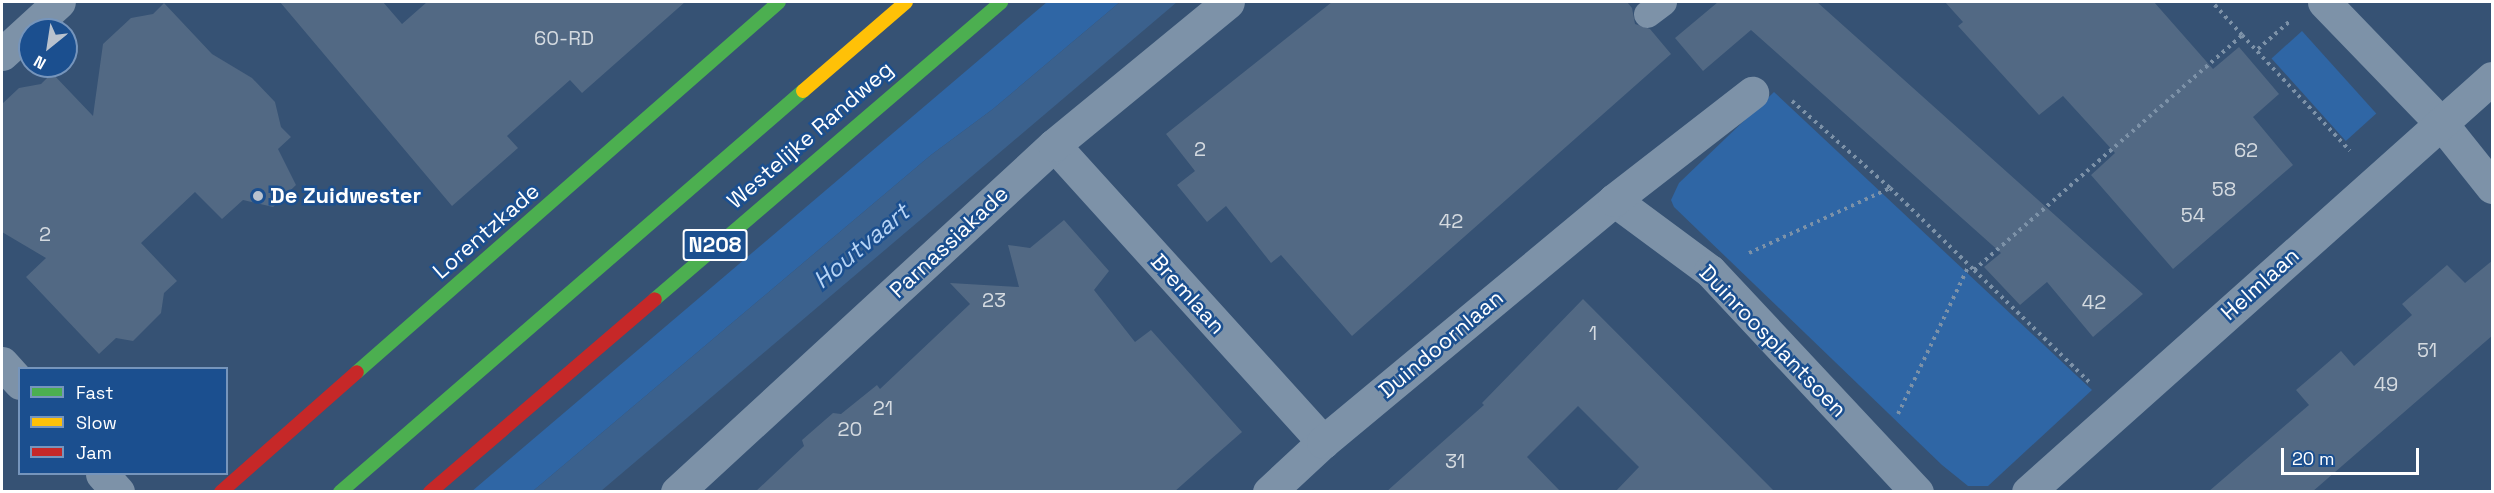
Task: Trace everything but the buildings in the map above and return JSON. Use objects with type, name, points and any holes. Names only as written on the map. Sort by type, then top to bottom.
[{"type":"main road","name":"Lorentzkade","points":[[221,492],[779,2]]},
{"type":"main road","name":"Westelijke Randweg","points":[[340,492],[906,2]]},
{"type":"main road","name":"Westelijke Randweg","points":[[430,492],[1001,2]]},
{"type":"street","points":[[2,54],[59,2]]},
{"type":"street","name":"Parnassiakade","points":[[677,492],[1054,145],[1228,2]]},
{"type":"street","points":[[2324,2],[2441,123],[2493,187]]},
{"type":"street","name":"Helmlaan","points":[[2028,492],[2493,78]]},
{"type":"street","points":[[1614,200],[1752,93]]},
{"type":"street","name":"Bremlaan","points":[[1054,145],[1323,442]]},
{"type":"street","name":"Duinroosplantsoen","points":[[1614,200],[1710,271],[1917,492]]},
{"type":"street","name":"Duindoornlaan","points":[[1269,492],[1323,442],[1614,200]]},
{"type":"street","points":[[2,363],[18,380]]},
{"type":"street","points":[[103,475],[118,492]]},
{"type":"path","points":[[2212,2],[2377,180]]},
{"type":"path","points":[[2258,49],[2293,17]]},
{"type":"path","points":[[1974,270],[2242,35]]},
{"type":"path","points":[[1752,93],[1773,84],[1890,188],[2118,411]]},
{"type":"path","points":[[1710,271],[1890,188]]},
{"type":"path","points":[[1880,453],[1969,265]]},
{"type":"shaded area","points":[[1047,2],[1120,2],[993,109],[931,155],[533,491],[471,492]]},
{"type":"shaded area","points":[[2302,31],[2376,113],[2346,141],[2272,58]]},
{"type":"shaded area","points":[[1774,92],[2092,390],[1988,486],[1968,486],[1942,465],[1674,207],[1671,200],[1679,183]]},
{"type":"water","name":"Houtvaart","points":[[1120,2],[1177,2],[601,491],[533,491],[931,155],[993,109]]},
{"type":"traffic: fast","points":[[357,372],[779,2]]},
{"type":"traffic: fast","points":[[655,299],[1001,2]]},
{"type":"traffic: fast","points":[[340,492],[803,91]]},
{"type":"traffic: slow","points":[[803,91],[906,2]]},
{"type":"traffic: jam","points":[[430,492],[655,299]]},
{"type":"traffic: jam","points":[[221,492],[357,372]]},
{"type":"place","name":"De Zuidwester","points":[[258,196]]}]
